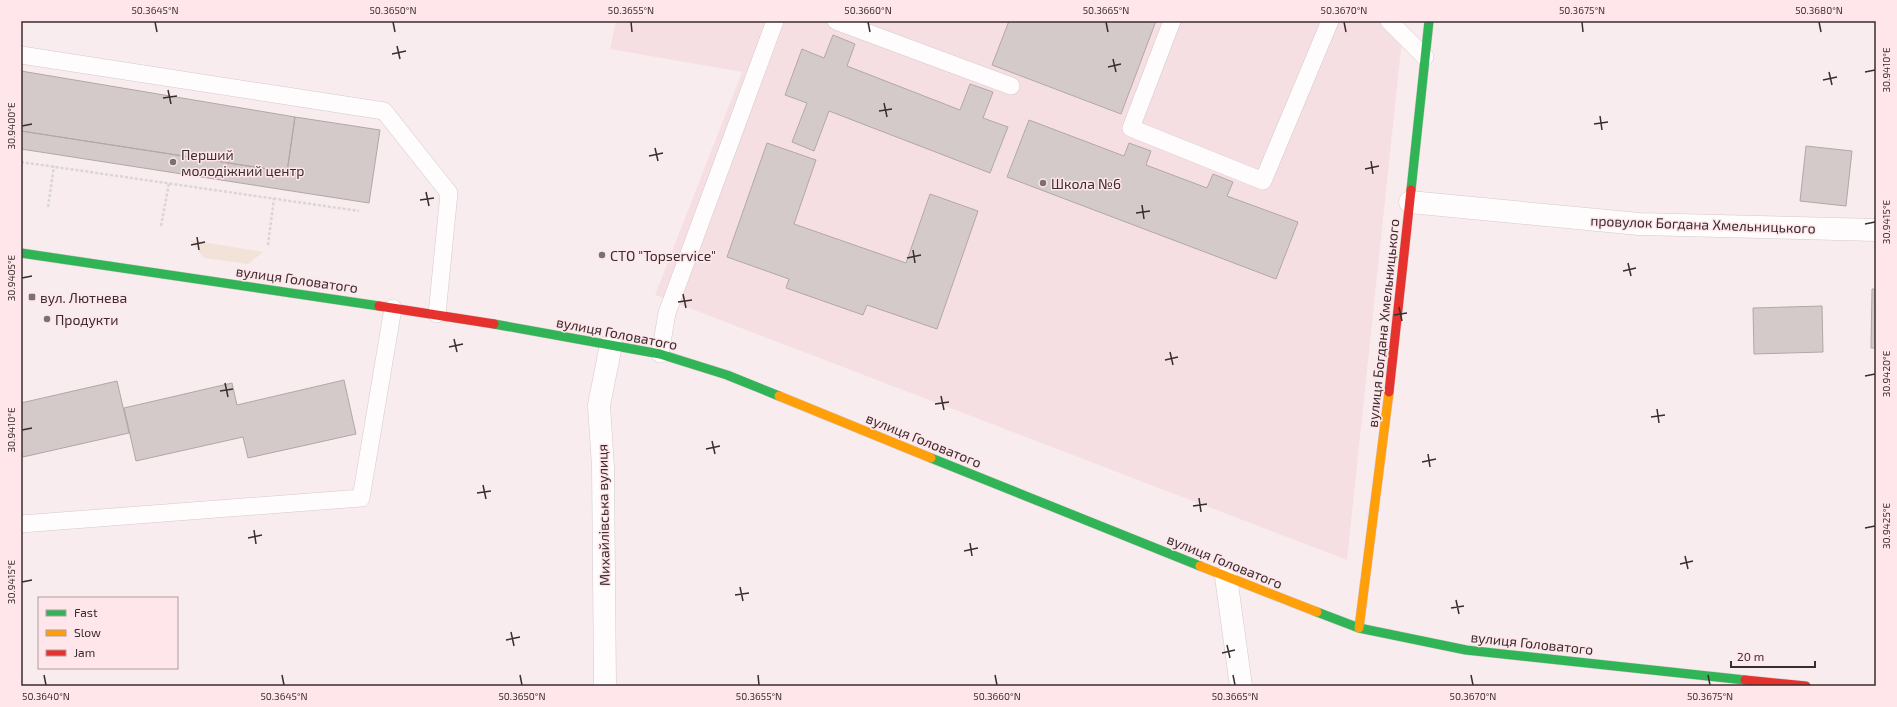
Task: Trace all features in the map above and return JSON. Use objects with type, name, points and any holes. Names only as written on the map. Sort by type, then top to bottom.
[{"type":"main road","name":"вулиця Богдана Хмельницького","points":[[1359,628],[1387,415],[1429,21]]},
{"type":"main road","name":"вулиця Головатого","points":[[21,253],[437,314],[660,354],[727,375],[1226,578],[1359,628],[1466,650],[1806,686]]},
{"type":"street","name":"провулок Богдана Хмельницького","points":[[1410,202],[1639,224],[1876,230]]},
{"type":"street","name":"Михайлівська вулиця","points":[[605,686],[603,467],[599,405],[611,345]]},
{"type":"street","points":[[1226,578],[1240,686]]},
{"type":"lane","points":[[660,354],[667,313],[774,21]]},
{"type":"lane","points":[[836,21],[1011,86]]},
{"type":"lane","points":[[1172,21],[1131,128],[1263,181],[1330,21]]},
{"type":"lane","points":[[1389,21],[1425,56]]},
{"type":"lane","points":[[21,55],[384,111],[449,193],[437,314]]},
{"type":"lane","points":[[21,524],[361,498],[393,308]]},
{"type":"path","points":[[21,162],[359,210]]},
{"type":"path","points":[[48,206],[54,166]]},
{"type":"path","points":[[161,226],[169,183]]},
{"type":"path","points":[[268,245],[274,198]]},
{"type":"shaded area","name":"Школа №6","points":[[616,21],[1404,21],[1347,560],[655,295],[742,72],[610,49]]},
{"type":"shaded area","points":[[190,240],[263,252],[248,264],[204,258]]},
{"type":"building","points":[[1009,21],[1156,21],[1121,114],[992,65]]},
{"type":"building","points":[[833,35],[855,44],[847,66],[960,110],[970,84],[993,92],[983,118],[1008,127],[990,173],[829,111],[814,151],[792,142],[807,103],[785,95],[802,49],[824,58]]},
{"type":"building","points":[[21,71],[295,117],[287,172],[21,131]]},
{"type":"building","points":[[295,117],[380,130],[369,203],[21,149],[21,131],[287,172]]},
{"type":"building","points":[[1029,120],[1124,156],[1129,143],[1151,151],[1146,165],[1207,188],[1213,174],[1233,182],[1227,196],[1298,222],[1276,279],[1007,177]]},
{"type":"building","points":[[767,143],[816,160],[794,224],[906,263],[930,194],[978,211],[937,329],[867,305],[863,315],[786,288],[789,279],[727,257]]},
{"type":"building","points":[[1806,146],[1852,151],[1846,206],[1800,201]]},
{"type":"building","points":[[1872,289],[1876,289],[1876,348],[1871,348]]},
{"type":"building","points":[[1822,306],[1823,352],[1754,354],[1753,308]]},
{"type":"building","points":[[344,380],[356,434],[248,458],[243,437],[136,461],[124,408],[232,383],[237,405]]},
{"type":"building","points":[[117,381],[129,433],[23,457],[21,449],[21,403]]},
{"type":"traffic: fast","points":[[1411,190],[1429,21]]},
{"type":"traffic: fast","points":[[21,253],[379,306]]},
{"type":"traffic: fast","points":[[494,324],[660,354],[727,375],[779,396]]},
{"type":"traffic: fast","points":[[931,458],[1200,566]]},
{"type":"traffic: fast","points":[[1317,612],[1359,628],[1466,650],[1745,680]]},
{"type":"traffic: slow","points":[[1359,628],[1389,392]]},
{"type":"traffic: slow","points":[[779,396],[931,458]]},
{"type":"traffic: slow","points":[[1200,566],[1317,612]]},
{"type":"traffic: jam","points":[[1389,392],[1411,190]]},
{"type":"traffic: jam","points":[[379,306],[494,324]]},
{"type":"traffic: jam","points":[[1745,680],[1806,686]]},
{"type":"place","name":"Перший молодіжний центр","points":[[173,162]]},
{"type":"place","name":"Школа №6","points":[[1043,183]]},
{"type":"place","name":"СТО \"Topservice\"","points":[[602,255]]},
{"type":"place","name":"вул. Лютнева","points":[[32,297]]},
{"type":"place","name":"Продукти","points":[[47,319]]}]
